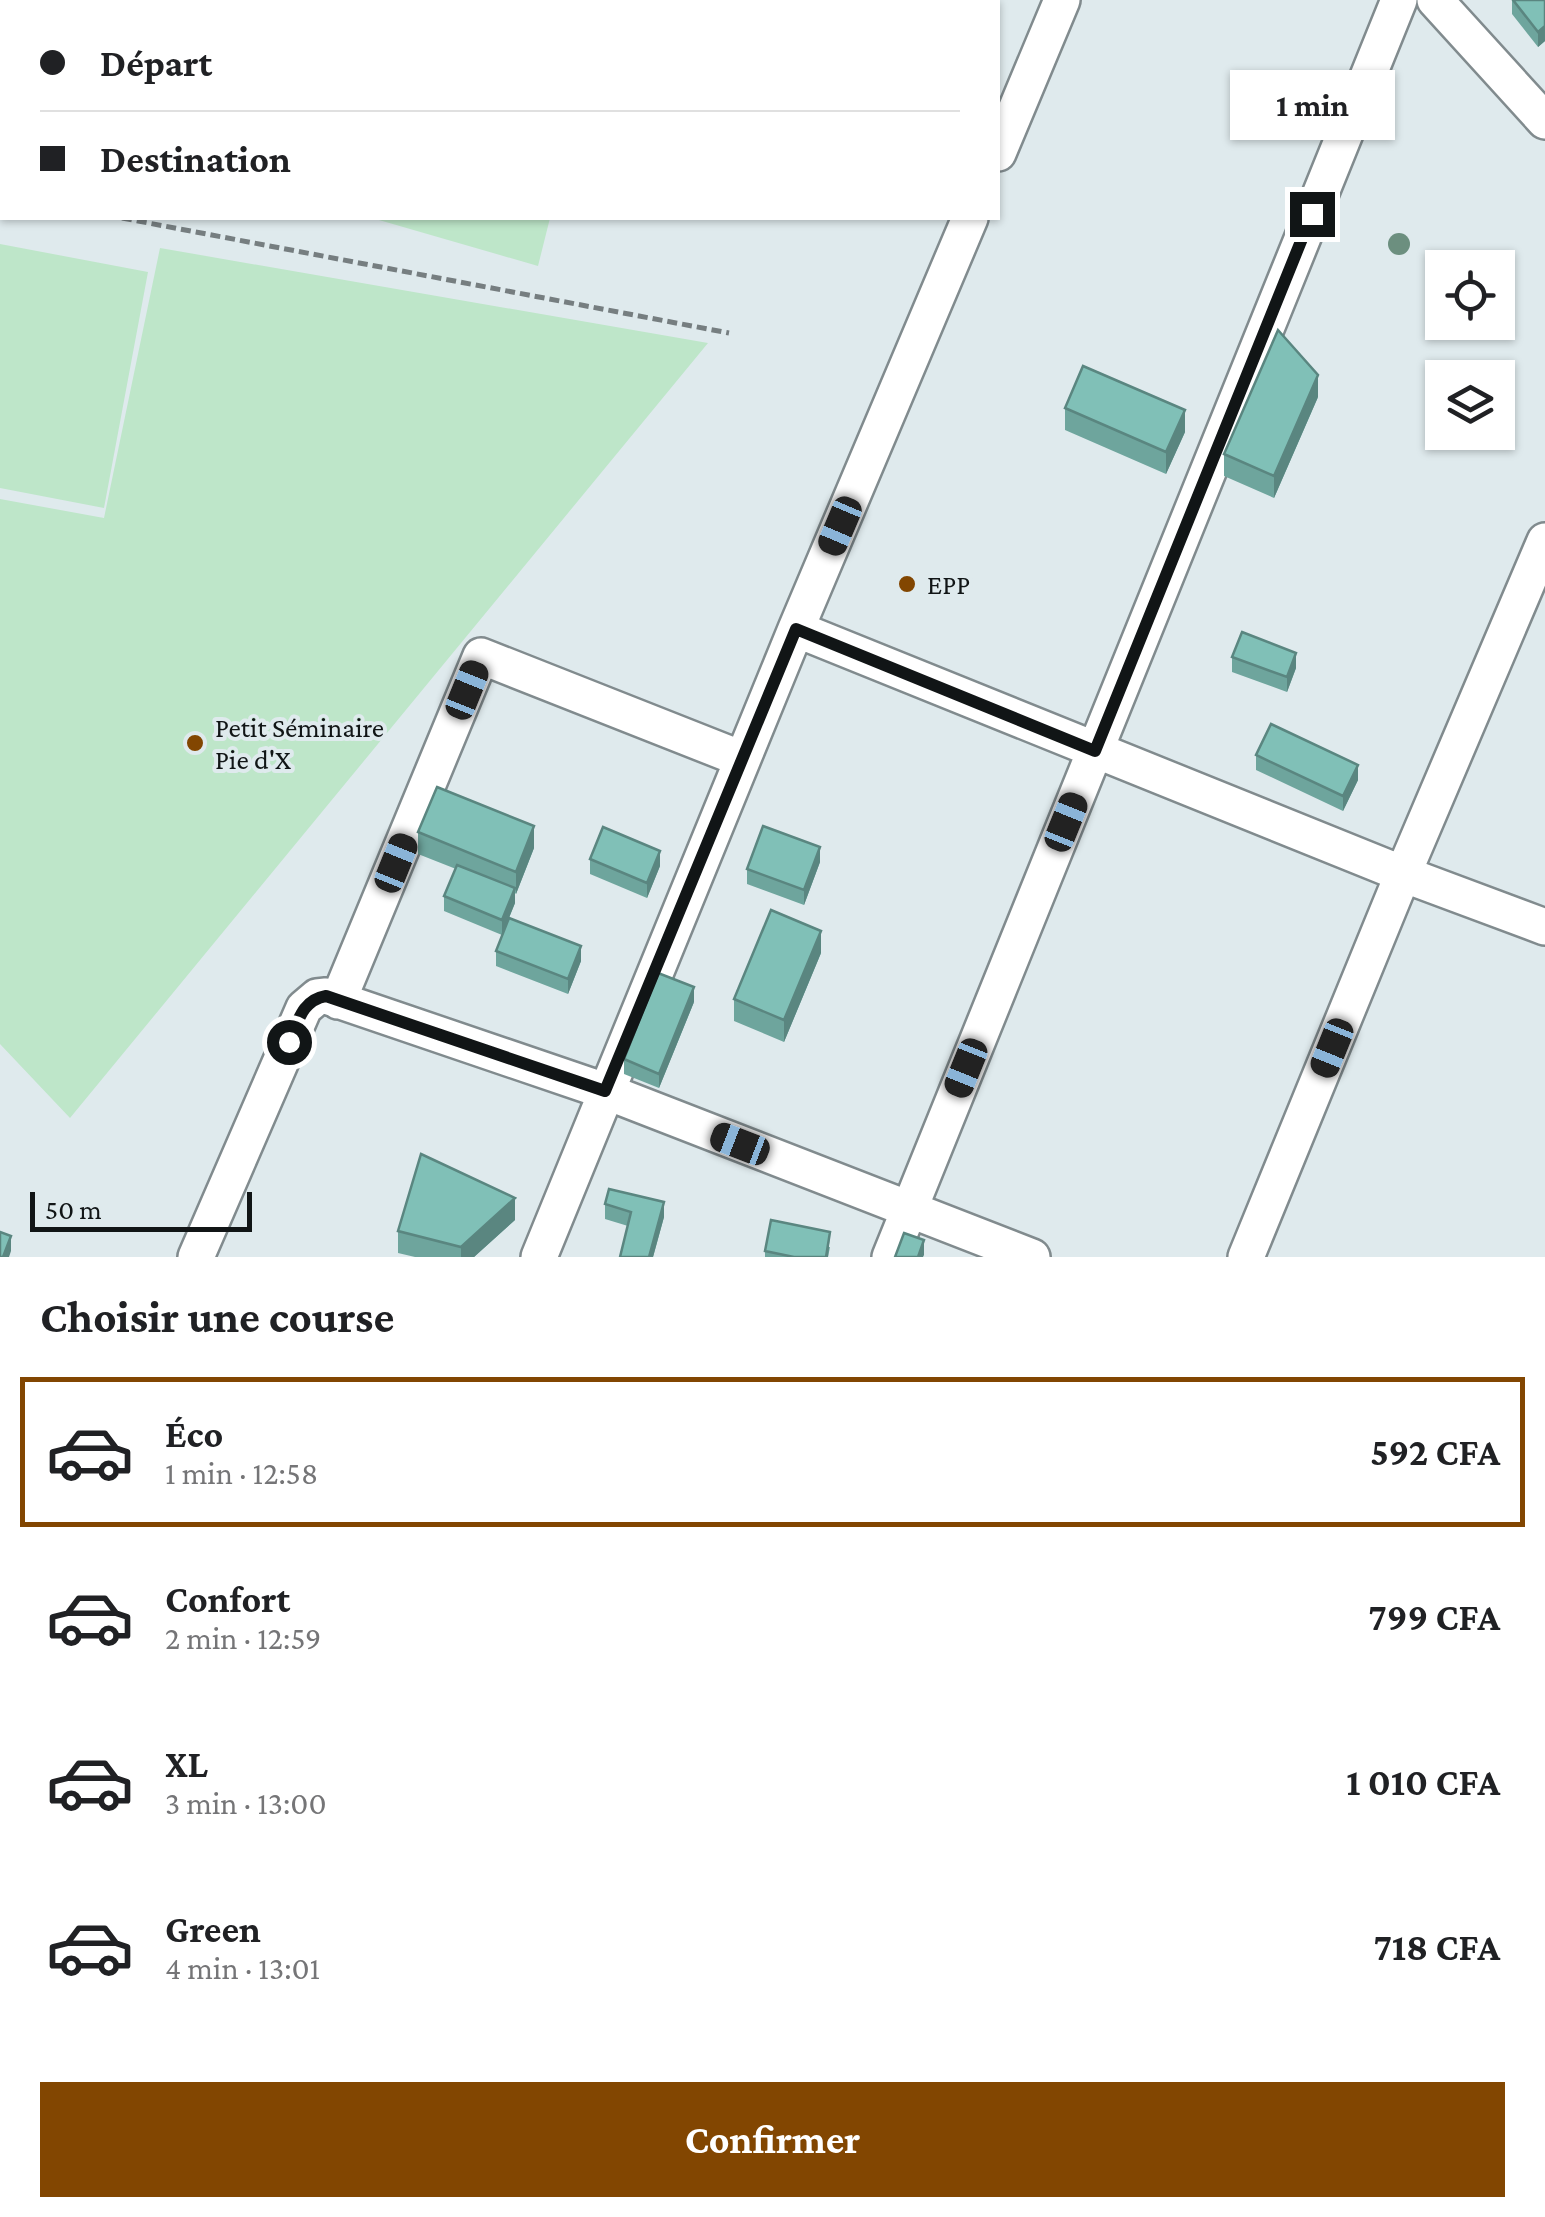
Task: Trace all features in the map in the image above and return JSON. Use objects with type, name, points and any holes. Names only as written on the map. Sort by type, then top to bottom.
[{"type":"street","points":[[1000,148],[1062,0]]},
{"type":"street","points":[[890,1257],[1398,0]]},
{"type":"street","points":[[1435,0],[1545,120]]},
{"type":"street","points":[[538,1257],[969,220]]},
{"type":"street","points":[[1246,1257],[1545,541]]},
{"type":"street","points":[[796,629],[1403,874],[1545,927]]},
{"type":"street","points":[[338,1000],[481,656],[742,760]]},
{"type":"street","points":[[196,1257],[304,1008],[326,996],[605,1091],[1032,1257]]},
{"type":"path","points":[[133,220],[729,332]]},
{"type":"green space","points":[[379,220],[550,220],[538,266]]},
{"type":"green space","points":[[0,244],[148,272],[104,508],[0,488]]},
{"type":"green space","name":"Petit Séminaire Pie d'X","points":[[160,248],[708,343],[70,1118],[0,1044],[0,499],[104,518]]},
{"type":"building","points":[[1513,0],[1545,0],[1545,26],[1538,32]]},
{"type":"building","points":[[1278,330],[1318,375],[1274,476],[1224,454]]},
{"type":"building","points":[[1083,366],[1185,410],[1166,452],[1065,408]]},
{"type":"building","points":[[1242,632],[1296,653],[1287,677],[1232,657]]},
{"type":"building","points":[[1271,724],[1358,765],[1343,796],[1256,755]]},
{"type":"building","points":[[437,787],[534,826],[516,872],[418,832]]},
{"type":"building","points":[[763,826],[820,847],[804,890],[747,869]]},
{"type":"building","points":[[603,827],[660,851],[647,883],[590,859]]},
{"type":"building","points":[[457,865],[515,888],[502,920],[444,896]]},
{"type":"building","points":[[771,910],[821,931],[784,1020],[734,999]]},
{"type":"building","points":[[509,918],[581,946],[568,979],[496,951]]},
{"type":"building","points":[[658,973],[694,987],[659,1074],[624,1059]]},
{"type":"building","points":[[421,1154],[515,1198],[461,1247],[398,1231]]},
{"type":"building","points":[[609,1189],[664,1202],[649,1257],[620,1257],[631,1212],[605,1204]]},
{"type":"building","points":[[771,1220],[830,1232],[826,1257],[794,1257],[765,1251]]},
{"type":"building","points":[[0,1232],[11,1236],[3,1257],[0,1257]]},
{"type":"building","points":[[904,1233],[924,1240],[918,1257],[895,1257]]},
{"type":"place","name":"EPP","points":[[907,584]]},
{"type":"place","name":"Petit Séminaire Pie d'X","points":[[195,743]]},
{"type":"route","points":[[289,1042],[304,1008],[326,996],[605,1091],[796,629],[1095,751],[1312,214]]}]
